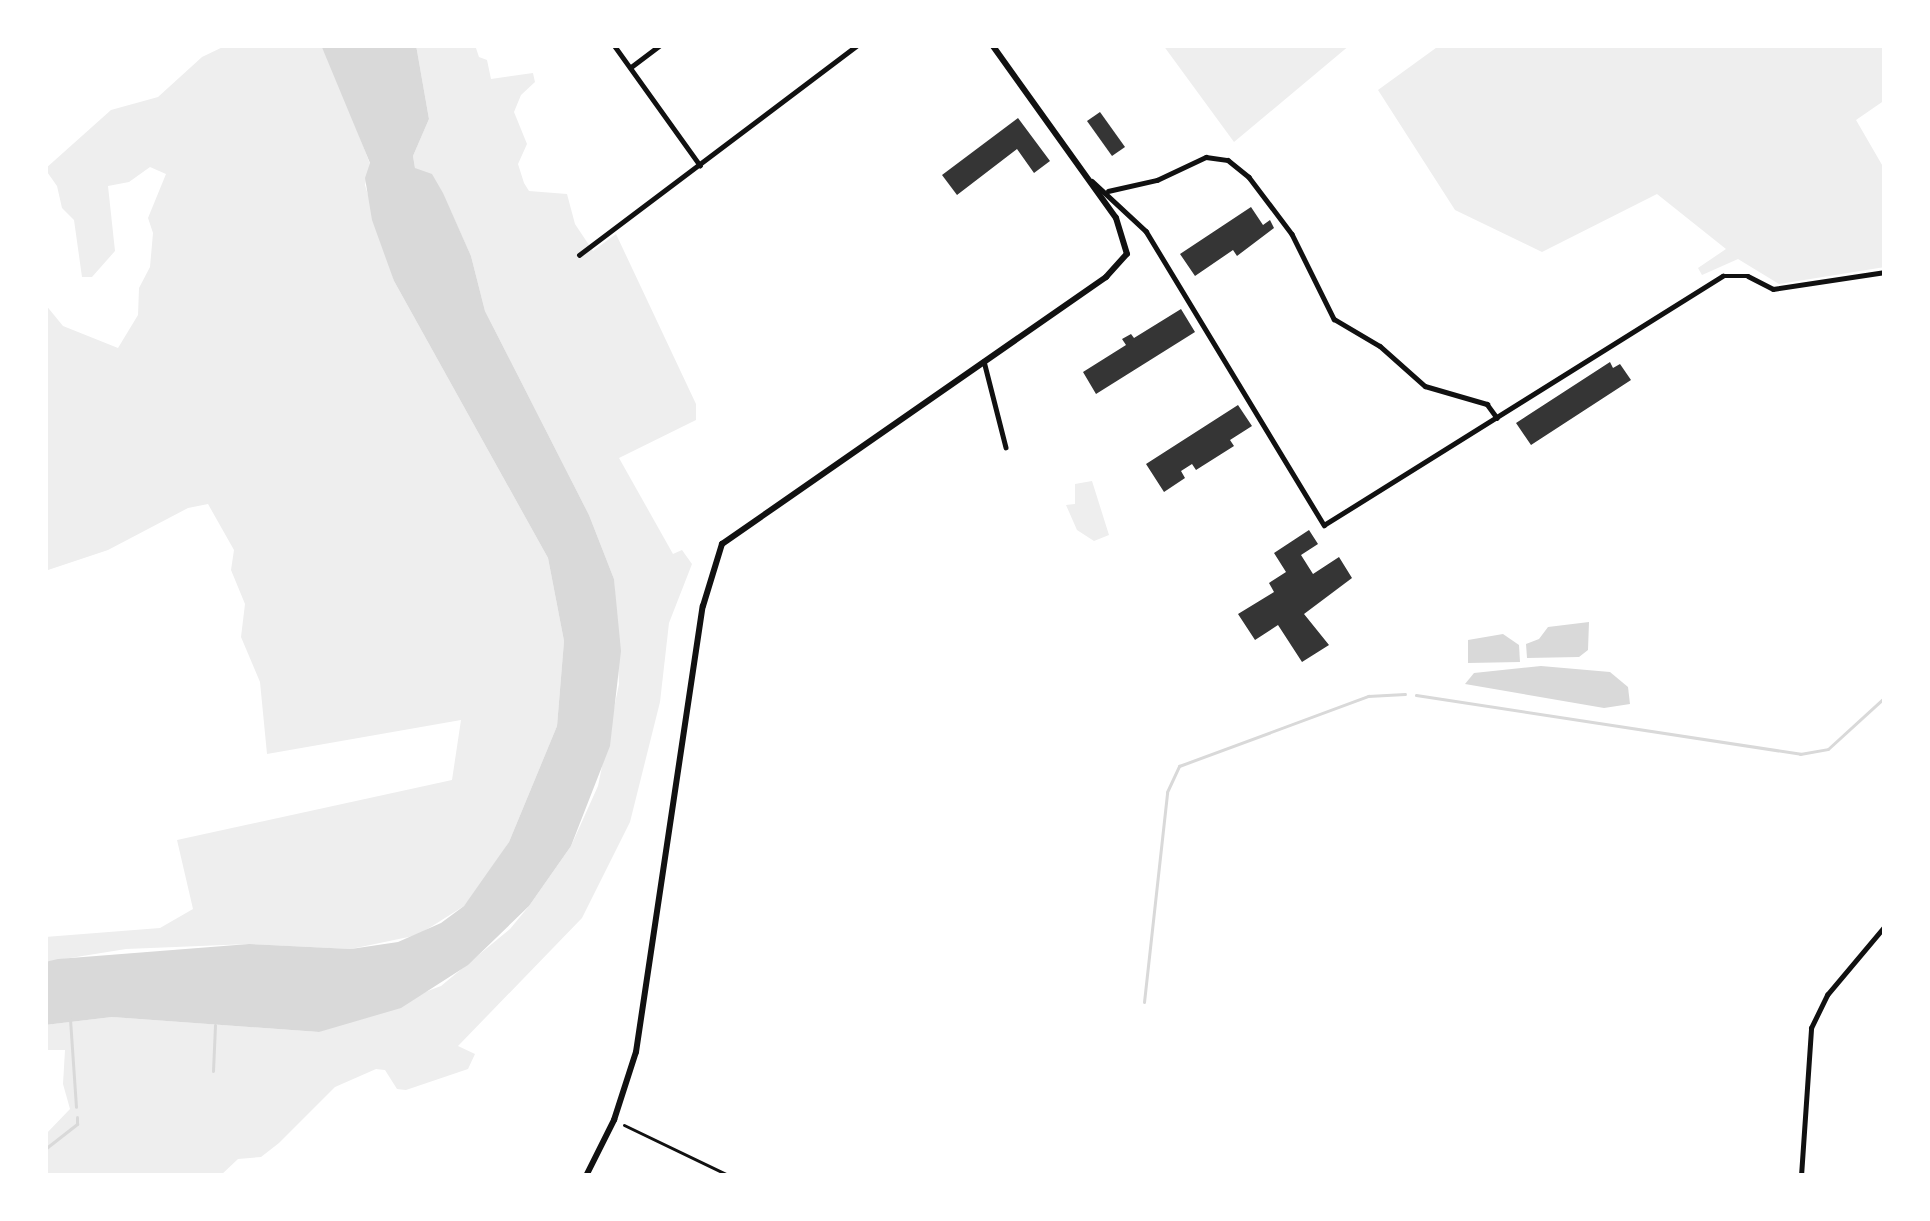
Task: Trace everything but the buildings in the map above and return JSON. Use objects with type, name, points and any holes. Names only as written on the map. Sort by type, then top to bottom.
[{"type":"main road","points":[[586,1176],[614,1120],[635,1052],[703,606],[722,544],[1120,265],[1127,254],[1126,236],[1092,182],[992,45]]},
{"type":"street","points":[[614,45],[700,165]]},
{"type":"street","points":[[630,68],[660,45]]},
{"type":"street","points":[[579,255],[858,45]]},
{"type":"street","points":[[1108,191],[1157,180],[1206,157],[1228,160],[1250,177],[1292,234],[1334,320],[1380,346],[1426,386],[1487,404],[1497,418]]},
{"type":"street","points":[[1092,182],[1133,214],[1166,260],[1324,525],[1724,276],[1748,277],[1773,289],[1885,272]]},
{"type":"street","points":[[984,362],[1006,446]]},
{"type":"street","points":[[1802,1176],[1811,1028],[1827,995],[1885,926]]},
{"type":"path","points":[[614,1120],[730,1176]]},
{"type":"shaded area","points":[[227,45],[321,45],[334,70],[370,164],[365,185],[394,281],[548,558],[564,641],[557,726],[509,842],[482,884],[464,906],[418,935],[351,949],[249,944],[126,949],[45,962],[45,937],[160,928],[193,909],[177,840],[452,780],[461,720],[267,754],[260,682],[241,637],[245,604],[231,570],[234,550],[208,504],[188,508],[108,550],[45,571],[45,304],[63,326],[118,348],[138,315],[139,288],[150,267],[153,233],[148,218],[166,174],[150,167],[129,182],[108,186],[115,251],[92,277],[82,277],[74,220],[62,208],[57,186],[45,169],[111,110],[158,97],[202,57]]},
{"type":"shaded area","points":[[321,45],[416,45],[429,119],[413,156],[415,168],[432,174],[443,193],[471,256],[485,311],[589,515],[614,579],[621,651],[610,746],[571,846],[529,906],[468,965],[401,1008],[319,1032],[112,1017],[45,1025],[45,962],[249,944],[351,949],[398,942],[441,923],[464,906],[509,842],[557,726],[564,641],[548,558],[394,281],[372,220],[365,178],[370,163]]},
{"type":"shaded area","points":[[416,45],[475,45],[479,57],[487,60],[491,79],[533,73],[535,82],[521,95],[514,112],[527,144],[518,164],[524,183],[529,191],[567,194],[575,224],[593,251],[616,234],[696,404],[696,420],[619,458],[673,554],[682,550],[692,564],[669,623],[660,702],[630,822],[582,918],[458,1046],[475,1054],[468,1069],[406,1090],[397,1089],[385,1070],[376,1069],[335,1087],[261,1157],[238,1159],[220,1176],[45,1176],[45,1135],[70,1109],[63,1084],[65,1050],[45,1050],[45,1025],[112,1017],[318,1032],[441,986],[510,929],[529,906],[571,846],[598,786],[619,684],[614,579],[589,515],[485,311],[471,256],[451,212],[415,168],[413,156],[429,119]]},
{"type":"shaded area","points":[[1163,45],[1350,45],[1234,142]]},
{"type":"shaded area","points":[[1440,45],[1885,45],[1885,100],[1856,120],[1885,170],[1885,267],[1779,284],[1738,259],[1702,275],[1698,268],[1726,249],[1657,194],[1542,252],[1455,210],[1378,90]]},
{"type":"shaded area","points":[[1092,481],[1109,535],[1094,541],[1077,530],[1066,505],[1075,504],[1075,484]]},
{"type":"shaded area","points":[[1589,622],[1588,650],[1579,657],[1527,658],[1526,644],[1539,639],[1548,627]]},
{"type":"shaded area","points":[[1503,634],[1519,645],[1520,662],[1468,663],[1468,640]]},
{"type":"shaded area","points":[[1541,666],[1610,672],[1628,687],[1630,704],[1604,708],[1465,684],[1474,673]]},
{"type":"waterway","points":[[1144,1002],[1167,792],[1179,766],[1368,696],[1405,694]]},
{"type":"waterway","points":[[1416,695],[1800,754],[1828,749],[1885,697]]},
{"type":"waterway","points":[[70,1019],[76,1107]]},
{"type":"waterway","points":[[213,1071],[215,1025]]},
{"type":"waterway","points":[[45,1149],[77,1124],[77,1117]]}]
